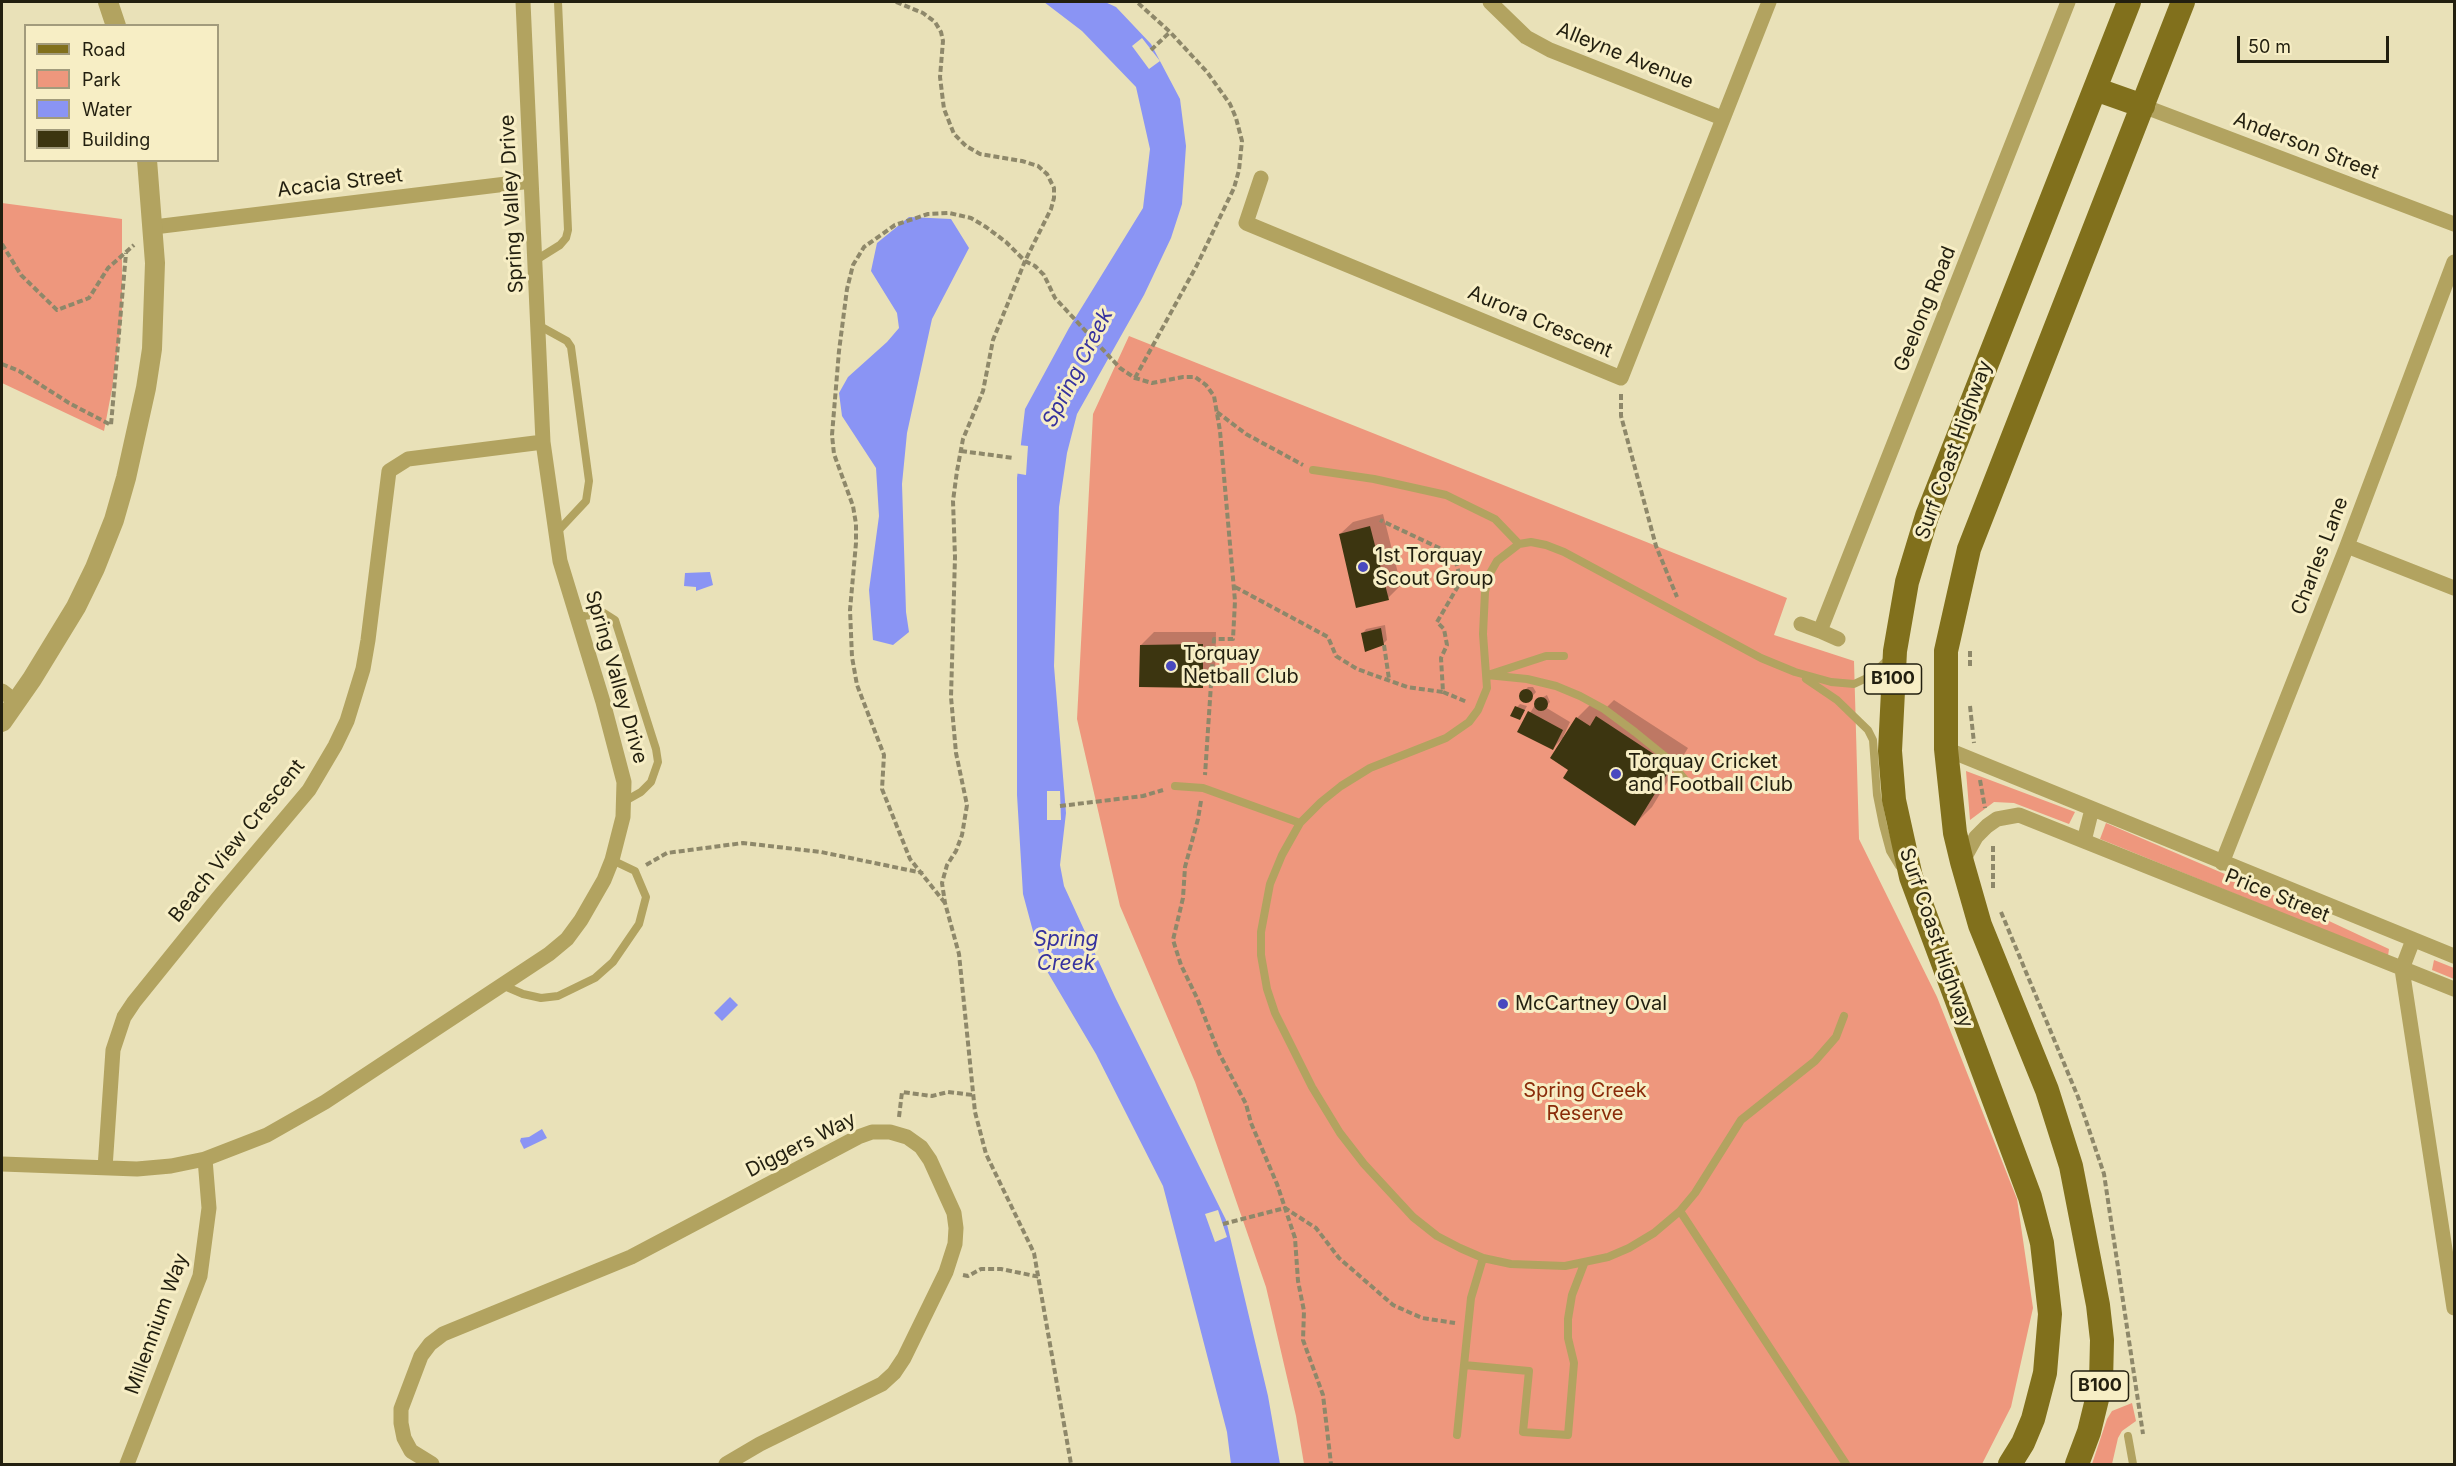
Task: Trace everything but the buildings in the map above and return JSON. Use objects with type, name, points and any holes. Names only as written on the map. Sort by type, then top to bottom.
[{"type":"main road","name":"Surf Coast Highway","points":[[2010,1464],[2023,1443],[2033,1419],[2045,1373],[2050,1314],[2042,1243],[2027,1188],[1911,877],[1894,800],[1890,751],[1895,651],[1907,582],[1927,516],[2129,2]]},
{"type":"main road","name":"B100","points":[[2077,1464],[2096,1407],[2102,1364],[2100,1321],[2071,1166],[2050,1101],[1980,925],[1955,833],[1946,749],[1946,651],[1969,549],[2183,2]]},
{"type":"main road","points":[[2095,89],[2143,106]]},
{"type":"street","points":[[108,2],[115,24]]},
{"type":"street","name":"Spring Valley Drive","points":[[2,1164],[137,1169],[205,1159],[267,1135],[326,1102],[549,954],[567,939],[594,900],[612,860],[625,801],[620,762],[560,561],[543,442],[523,2]]},
{"type":"street","name":"Alleyne Avenue","points":[[1490,2],[1526,37],[1550,50],[1722,118]]},
{"type":"street","name":"Aurora Crescent","points":[[1261,177],[1246,223],[1621,378],[1769,2]]},
{"type":"street","name":"Geelong Road","points":[[1820,631],[2068,2]]},
{"type":"street","name":"Anderson Street","points":[[2143,106],[2454,224]]},
{"type":"street","points":[[2,722],[9,697],[54,645],[95,568],[117,510],[137,433],[150,359],[154,307],[154,227],[147,162]]},
{"type":"street","name":"Acacia Street","points":[[154,227],[531,181]]},
{"type":"street","name":"Charles Lane","points":[[2222,863],[2347,546],[2454,262]]},
{"type":"street","name":"Beach View Crescent","points":[[105,1168],[111,1058],[124,1017],[218,898],[309,790],[335,746],[346,721],[367,650],[389,471],[408,459],[543,442]]},
{"type":"street","points":[[2347,546],[2454,588]]},
{"type":"street","points":[[1801,624],[1838,639]]},
{"type":"street","name":"Price Street","points":[[1946,749],[2454,956]]},
{"type":"street","points":[[2085,841],[2092,809]]},
{"type":"street","name":"Price Street","points":[[1962,862],[1976,837],[1989,825],[2007,816],[2019,815],[2454,989]]},
{"type":"street","points":[[2413,940],[2402,969],[2454,1308]]},
{"type":"street","name":"Diggers Way","points":[[432,1464],[411,1451],[404,1438],[401,1409],[421,1356],[430,1344],[443,1334],[631,1257],[858,1137],[872,1132],[898,1134]]},
{"type":"street","points":[[726,1464],[760,1444],[882,1384],[894,1373],[904,1358],[946,1272],[956,1244],[954,1213],[930,1160],[921,1147],[907,1137],[898,1134]]},
{"type":"street","name":"Millennium Way","points":[[128,1464],[200,1276],[209,1208],[205,1159]]},
{"type":"lane","points":[[536,260],[560,245],[566,238],[568,230],[558,2]]},
{"type":"lane","points":[[538,325],[567,341],[571,347],[589,481],[586,501],[556,532]]},
{"type":"lane","points":[[1313,470],[1374,479],[1446,495],[1495,519],[1519,544]]},
{"type":"lane","points":[[1844,1016],[1836,1037],[1815,1061],[1741,1120],[1695,1193],[1680,1211],[1654,1233],[1629,1248],[1584,1264],[1538,1266],[1511,1264],[1483,1258],[1437,1236],[1413,1217],[1364,1164],[1340,1133],[1312,1087],[1275,1013],[1266,989],[1261,955],[1261,932],[1270,884],[1282,855],[1300,823],[1341,786],[1370,768],[1446,738],[1469,722],[1479,707],[1487,688],[1483,634],[1485,592],[1497,561],[1519,544],[1531,542],[1564,552],[1761,658],[1795,672],[1831,682],[1854,684],[1879,671],[1895,651]]},
{"type":"lane","points":[[576,617],[604,613],[615,620],[656,749],[658,762],[651,782],[641,792],[625,801]]},
{"type":"lane","points":[[1487,675],[1546,656],[1564,656]]},
{"type":"lane","points":[[1795,672],[1837,700],[1868,730],[1873,740],[1877,795],[1890,851],[1898,864],[1911,877]]},
{"type":"lane","points":[[1487,675],[1527,679],[1556,686],[1588,700],[1604,709],[1667,758],[1687,782]]},
{"type":"lane","points":[[1175,786],[1203,788],[1300,823]]},
{"type":"lane","points":[[502,985],[523,994],[542,998],[558,996],[595,978],[613,962],[639,924],[646,897],[635,871],[612,860]]},
{"type":"lane","points":[[1680,1211],[1846,1464]]},
{"type":"lane","points":[[1457,1435],[1471,1298],[1483,1258]]},
{"type":"lane","points":[[1464,1365],[1529,1371],[1523,1432],[1568,1435],[1574,1363],[1568,1338],[1568,1319],[1572,1295],[1584,1264]]},
{"type":"lane","points":[[2128,1436],[2133,1464]]},
{"type":"path","points":[[896,2],[923,13],[934,21],[941,32],[943,41],[940,78],[944,109],[954,134],[966,146],[980,154],[1038,166],[1047,174],[1054,188],[1051,209],[1025,261],[993,340],[983,391],[963,439],[961,451],[953,501],[955,557],[951,697],[956,753],[966,805],[957,851],[947,865],[942,883],[959,954],[975,1112],[986,1154],[1034,1253],[1040,1277],[1060,1415],[1071,1464]]},
{"type":"path","points":[[1135,378],[1197,265],[1234,188],[1239,170],[1242,141],[1230,104],[1208,72],[1170,32],[1137,2]]},
{"type":"path","points":[[1151,50],[1170,32]]},
{"type":"path","points":[[945,903],[910,859],[882,789],[884,755],[857,685],[852,657],[850,610],[856,524],[853,506],[834,454],[832,435],[847,288],[853,265],[864,247],[895,225],[928,214],[949,213],[971,218],[1006,242],[1025,261],[1035,266],[1044,275],[1055,298],[1120,368],[1135,378],[1152,383],[1195,377],[1206,385],[1214,396],[1220,431],[1234,587],[1233,639],[1214,639],[1203,788],[1198,819],[1185,867],[1183,898],[1173,940],[1181,965],[1219,1053],[1246,1104],[1251,1123],[1295,1238],[1298,1281],[1304,1311],[1303,1340],[1323,1395],[1331,1464]]},
{"type":"path","points":[[2,244],[21,275],[57,310],[89,298],[108,268],[154,227]]},
{"type":"path","points":[[2,364],[19,371],[69,403],[111,424],[126,253]]},
{"type":"path","points":[[1621,378],[1621,416],[1656,546],[1685,618]]},
{"type":"path","points":[[1217,412],[1246,434],[1313,470]]},
{"type":"path","points":[[961,451],[1014,458]]},
{"type":"path","points":[[1380,520],[1454,555],[1461,581],[1437,622],[1444,629],[1447,645],[1441,658],[1443,692]]},
{"type":"path","points":[[1234,587],[1328,637],[1336,656],[1357,669],[1407,687],[1443,692],[1479,707]]},
{"type":"path","points":[[1384,645],[1389,679]]},
{"type":"path","points":[[1060,806],[1143,796],[1175,786]]},
{"type":"path","points":[[635,871],[667,853],[743,843],[821,852],[923,874]]},
{"type":"path","points":[[898,1134],[902,1092],[932,1096],[948,1092],[973,1095]]},
{"type":"path","points":[[1223,1224],[1285,1208],[1316,1228],[1339,1257],[1394,1305],[1422,1318],[1455,1323]]},
{"type":"path","points":[[946,1272],[969,1276],[981,1269],[1001,1269],[1040,1277]]},
{"type":"green space","points":[[2,203],[122,219],[122,317],[104,431],[2,383]]},
{"type":"green space","name":"Spring Creek Reserve","points":[[1129,336],[1787,598],[1774,635],[1854,661],[1859,839],[1937,997],[2017,1199],[2033,1308],[2011,1407],[1982,1464],[1304,1464],[1296,1416],[1266,1287],[1195,1082],[1120,906],[1077,719],[1093,414]]},
{"type":"green space","points":[[1966,771],[2075,812],[2069,824],[2014,803],[1994,802],[1970,820]]},
{"type":"green space","points":[[2106,823],[2269,893],[2389,949],[2388,956],[2100,839]]},
{"type":"green space","points":[[2434,960],[2454,968],[2454,979],[2432,970]]},
{"type":"green space","points":[[2132,1403],[2136,1421],[2122,1431],[2118,1438],[2112,1464],[2092,1464],[2107,1419],[2112,1411]]},
{"type":"water","name":"Spring Creek","points":[[1044,2],[1105,2],[1116,7],[1151,44],[1180,99],[1186,146],[1182,204],[1171,238],[1144,295],[1077,414],[1067,453],[1059,507],[1054,666],[1066,813],[1060,865],[1064,886],[1115,997],[1226,1220],[1268,1396],[1280,1464],[1231,1464],[1227,1432],[1163,1186],[1096,1054],[1041,961],[1023,894],[1017,795],[1017,478],[1025,409],[1069,328],[1143,208],[1150,149],[1136,87],[1082,31]]},
{"type":"water","points":[[909,217],[951,219],[969,248],[932,319],[907,433],[902,484],[906,612],[909,632],[893,645],[873,640],[869,590],[879,516],[876,468],[842,416],[839,393],[848,377],[899,328],[897,313],[871,271],[877,243]]},
{"type":"water","points":[[710,572],[713,585],[696,591],[696,587],[684,586],[685,573]]},
{"type":"water","points":[[730,997],[738,1005],[722,1021],[714,1013]]},
{"type":"water","points":[[542,1129],[547,1138],[524,1149],[521,1138],[529,1137]]},
{"type":"pier","points":[[1142,38],[1160,61],[1149,69],[1132,46]]},
{"type":"pier","points":[[1018,445],[1028,446],[1026,475],[1014,473]]},
{"type":"pier","points":[[1047,791],[1060,791],[1061,820],[1047,820]]},
{"type":"pier","points":[[1218,1210],[1227,1237],[1215,1242],[1205,1214]]},
{"type":"place","name":"1st Torquay Scout Group","points":[[1363,567]]},
{"type":"place","name":"Torquay Netball Club","points":[[1171,666]]},
{"type":"place","name":"Torquay Cricket and Football Club","points":[[1616,774]]},
{"type":"place","name":"McCartney Oval","points":[[1503,1004]]}]
